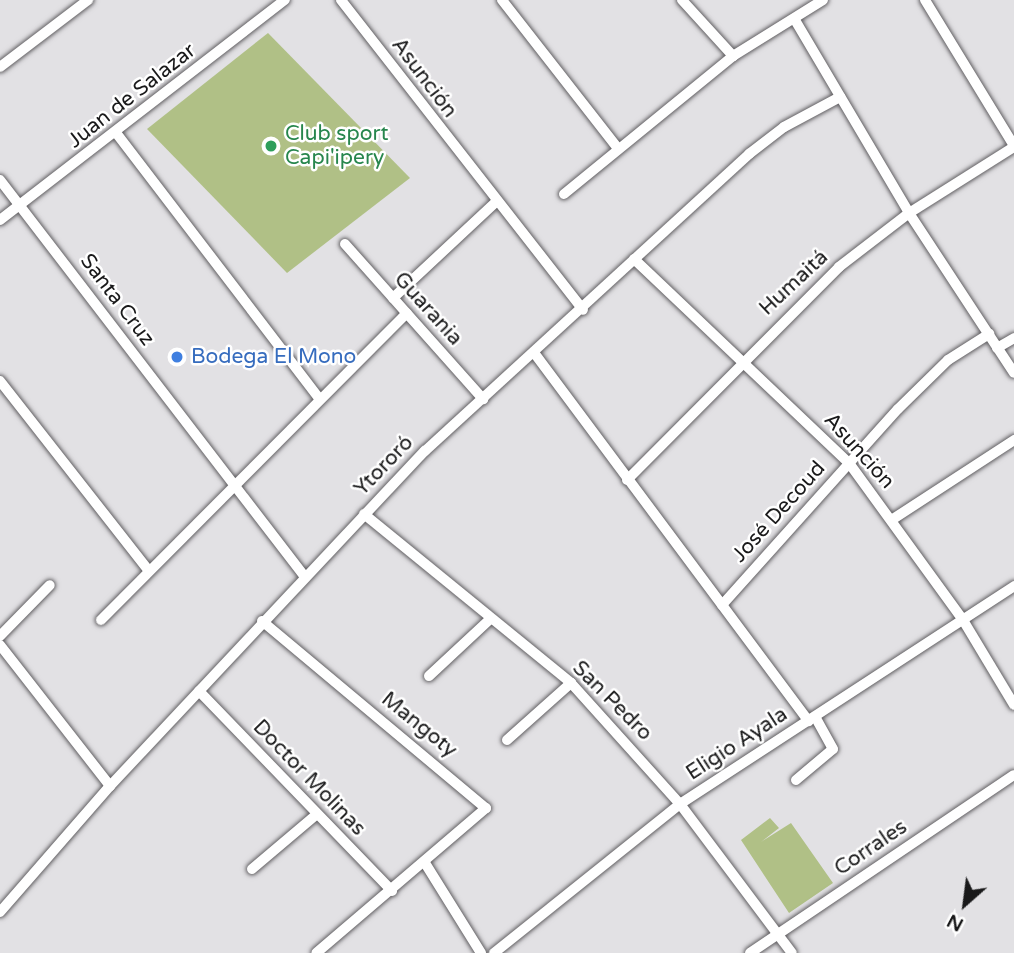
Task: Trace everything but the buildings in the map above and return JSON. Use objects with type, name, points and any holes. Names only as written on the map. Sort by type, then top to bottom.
[{"type":"street","points":[[0,67],[88,0]]},
{"type":"street","name":"Juan de Salazar","points":[[0,220],[117,134],[285,0]]},
{"type":"street","name":"Asunción","points":[[341,0],[495,203],[583,310]]},
{"type":"street","points":[[502,0],[617,147]]},
{"type":"street","points":[[682,0],[733,56]]},
{"type":"street","points":[[564,194],[617,147],[733,56],[795,20],[823,0]]},
{"type":"street","points":[[925,0],[1014,146]]},
{"type":"street","points":[[795,20],[909,213],[1014,373]]},
{"type":"street","name":"Ytororó","points":[[0,912],[110,786],[364,514],[483,399],[583,310],[634,259],[749,154],[785,127],[840,97]]},
{"type":"street","points":[[117,134],[318,398]]},
{"type":"street","name":"Humaitá","points":[[627,480],[742,360],[839,267],[909,213],[1014,146]]},
{"type":"street","name":"Santa Cruz","points":[[0,180],[305,577]]},
{"type":"street","points":[[393,298],[495,203]]},
{"type":"street","name":"Guarania","points":[[345,244],[483,399]]},
{"type":"street","name":"Asunción","points":[[634,259],[849,463],[893,519],[963,620],[1014,705]]},
{"type":"street","points":[[101,620],[318,398],[407,313]]},
{"type":"street","name":"José Decoud","points":[[722,605],[849,463],[948,360],[989,334]]},
{"type":"street","points":[[997,348],[1014,338]]},
{"type":"street","points":[[535,354],[722,605],[834,746],[796,780]]},
{"type":"street","points":[[0,381],[148,570]]},
{"type":"street","points":[[893,519],[1014,440]]},
{"type":"street","name":"San Pedro","points":[[364,514],[489,620],[571,683],[680,804],[792,953]]},
{"type":"street","points":[[0,636],[50,585]]},
{"type":"street","name":"Eligio Ayala","points":[[494,953],[680,804],[1014,586]]},
{"type":"street","points":[[429,676],[489,620]]},
{"type":"street","name":"Mangoty","points":[[262,621],[483,803],[481,816],[425,863]]},
{"type":"street","points":[[0,645],[110,786]]},
{"type":"street","points":[[507,740],[571,683]]},
{"type":"street","name":"Doctor Molinas","points":[[199,691],[392,891]]},
{"type":"street","name":"Corrales","points":[[750,953],[1014,775]]},
{"type":"street","points":[[252,869],[316,815]]},
{"type":"street","points":[[316,953],[425,863],[481,953]]},
{"type":"green space","name":"Club sport Capi'ipery","points":[[268,33],[410,178],[287,273],[147,129]]},
{"type":"green space","points":[[770,818],[779,828],[761,842],[791,823],[833,883],[789,913],[741,840]]},
{"type":"place","name":"Club sport Capi'ipery","points":[[271,146]]},
{"type":"place","name":"Bodega El Mono","points":[[177,357]]}]
